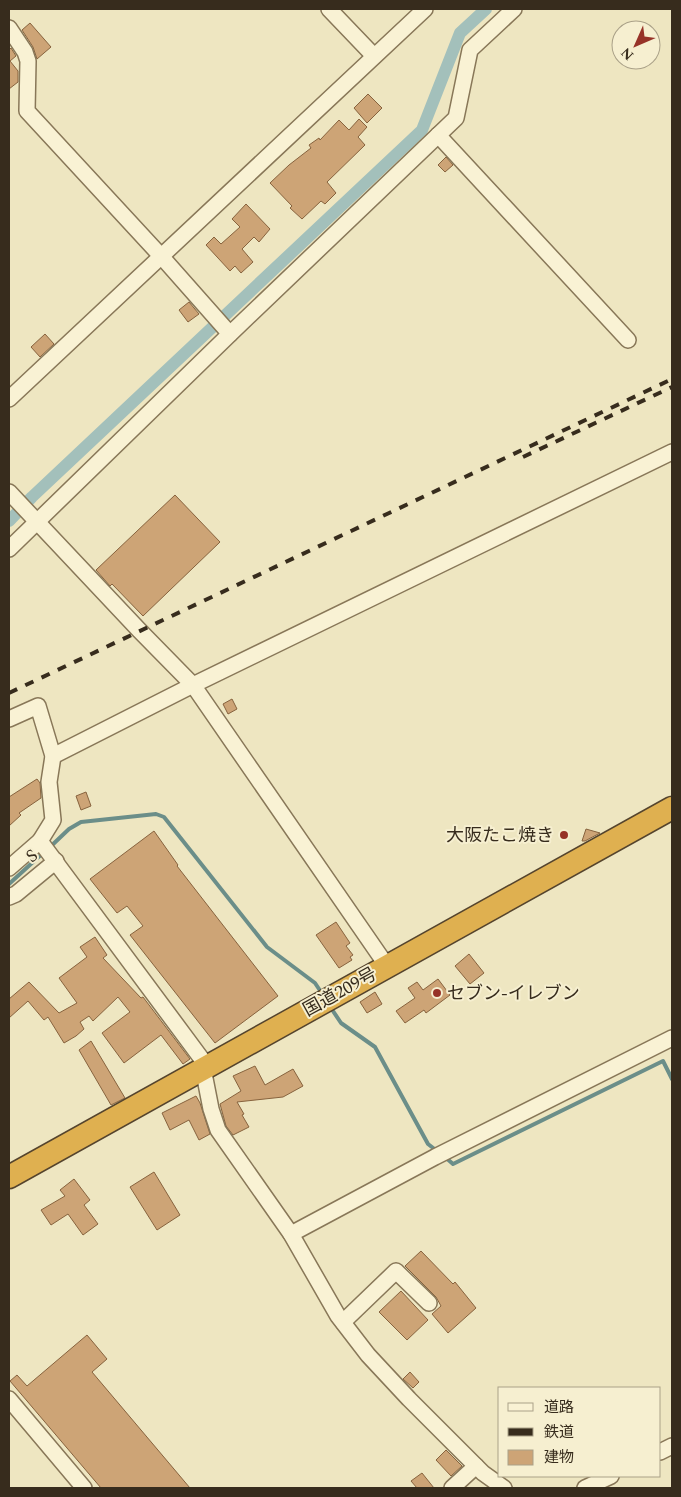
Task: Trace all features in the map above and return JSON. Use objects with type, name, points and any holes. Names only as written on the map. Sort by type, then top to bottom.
[{"type":"highway","name":"国道209号","points":[[9,1177],[672,808]]},
{"type":"street","points":[[329,9],[374,56]]},
{"type":"street","points":[[9,399],[425,9]]},
{"type":"street","points":[[9,549],[456,118],[470,50],[514,9]]},
{"type":"street","points":[[9,31],[25,52],[28,61],[27,111],[230,334]]},
{"type":"street","points":[[438,135],[628,340]]},
{"type":"street","points":[[53,756],[193,685],[672,452]]},
{"type":"street","points":[[9,492],[193,685],[387,966]]},
{"type":"street","points":[[9,720],[38,706],[53,756],[49,782],[53,820],[48,850],[201,1058],[211,1109],[218,1130],[291,1234],[343,1322],[368,1355],[476,1466],[504,1488]]},
{"type":"street","points":[[9,868],[48,850]]},
{"type":"street","name":"S","points":[[9,897],[16,894],[48,850]]},
{"type":"street","points":[[291,1234],[440,1155],[672,1038]]},
{"type":"street","points":[[343,1322],[396,1271],[429,1304]]},
{"type":"street","points":[[9,1399],[84,1488]]},
{"type":"street","points":[[452,1488],[476,1466]]},
{"type":"street","points":[[585,1488],[609,1477]]},
{"type":"building","points":[[30,23],[51,47],[37,59],[33,47],[22,30]]},
{"type":"building","points":[[11,48],[16,56],[10,61],[18,71],[18,82],[9,89],[9,50]]},
{"type":"building","points":[[368,94],[382,108],[367,123],[354,108]]},
{"type":"building","points":[[359,119],[367,127],[358,137],[365,145],[327,182],[336,193],[325,204],[321,201],[302,219],[290,208],[292,206],[270,183],[311,148],[309,145],[319,138],[320,140],[339,120],[349,130]]},
{"type":"building","points":[[446,157],[453,165],[445,172],[438,165]]},
{"type":"building","points":[[246,204],[270,229],[259,242],[254,237],[242,249],[253,262],[241,273],[235,266],[230,271],[206,245],[214,237],[221,244],[240,227],[232,219]]},
{"type":"building","points":[[189,302],[199,314],[188,322],[179,310]]},
{"type":"building","points":[[45,334],[54,344],[40,357],[31,347]]},
{"type":"building","points":[[175,495],[220,542],[143,616],[112,584],[110,586],[96,570]]},
{"type":"building","points":[[232,699],[237,709],[228,714],[223,704]]},
{"type":"building","points":[[37,779],[40,783],[41,798],[19,813],[21,815],[9,826],[9,797]]},
{"type":"building","points":[[86,792],[91,806],[81,810],[76,796]]},
{"type":"building","points":[[586,829],[600,833],[582,841]]},
{"type":"building","points":[[154,831],[177,866],[278,996],[215,1043],[130,935],[143,926],[127,906],[117,913],[90,879]]},
{"type":"building","points":[[336,922],[350,943],[346,946],[353,955],[350,957],[352,960],[339,968],[316,935]]},
{"type":"building","points":[[95,937],[107,955],[103,958],[141,998],[143,997],[190,1059],[183,1064],[161,1035],[124,1063],[102,1033],[130,1012],[118,997],[93,1021],[89,1016],[80,1022],[84,1029],[64,1043],[48,1017],[44,1020],[28,1001],[9,1018],[9,999],[29,982],[59,1013],[77,1003],[59,978],[87,957],[80,947]]},
{"type":"building","points":[[469,954],[484,973],[470,984],[455,966]]},
{"type":"building","points":[[438,979],[450,995],[426,1013],[424,1010],[405,1023],[396,1011],[415,998],[408,988],[417,982],[423,990]]},
{"type":"building","points":[[375,992],[382,1004],[367,1013],[360,1002]]},
{"type":"building","points":[[91,1041],[125,1098],[111,1105],[79,1050]]},
{"type":"building","points":[[255,1066],[265,1085],[293,1069],[303,1086],[283,1097],[237,1102],[249,1127],[233,1135],[226,1126],[220,1104],[241,1091],[233,1076]]},
{"type":"building","points":[[196,1096],[210,1134],[199,1140],[189,1120],[170,1130],[162,1113]]},
{"type":"building","points":[[154,1172],[180,1215],[157,1230],[130,1187]]},
{"type":"building","points":[[74,1179],[90,1200],[84,1205],[98,1224],[83,1235],[68,1214],[51,1225],[41,1210],[65,1196],[60,1190]]},
{"type":"building","points":[[421,1251],[453,1284],[455,1282],[476,1308],[448,1333],[432,1314],[441,1306],[436,1297],[405,1266]]},
{"type":"building","points":[[401,1291],[428,1320],[407,1340],[379,1312]]},
{"type":"building","points":[[87,1335],[107,1359],[92,1372],[190,1488],[101,1488],[10,1381],[17,1375],[27,1386]]},
{"type":"building","points":[[410,1372],[419,1382],[413,1388],[403,1379]]},
{"type":"building","points":[[446,1450],[462,1466],[451,1476],[436,1460]]},
{"type":"building","points":[[422,1473],[434,1488],[417,1488],[411,1481]]},
{"type":"waterway","points":[[9,521],[32,497],[422,130],[460,33],[486,9]]},
{"type":"waterway","points":[[49,848],[69,829],[81,822],[156,814],[164,817],[267,947],[315,983],[323,995]]},
{"type":"waterway","points":[[9,884],[44,852]]},
{"type":"waterway","points":[[331,1008],[341,1023],[375,1047],[428,1144],[437,1151]]},
{"type":"waterway","points":[[445,1157],[453,1164],[663,1061],[672,1079]]},
{"type":"railway","points":[[9,693],[672,379]]},
{"type":"railway","points":[[523,457],[672,387]]},
{"type":"place","name":"大阪たこ焼き","points":[[564,835]]},
{"type":"place","name":"セブン-イレブン","points":[[437,993]]}]
